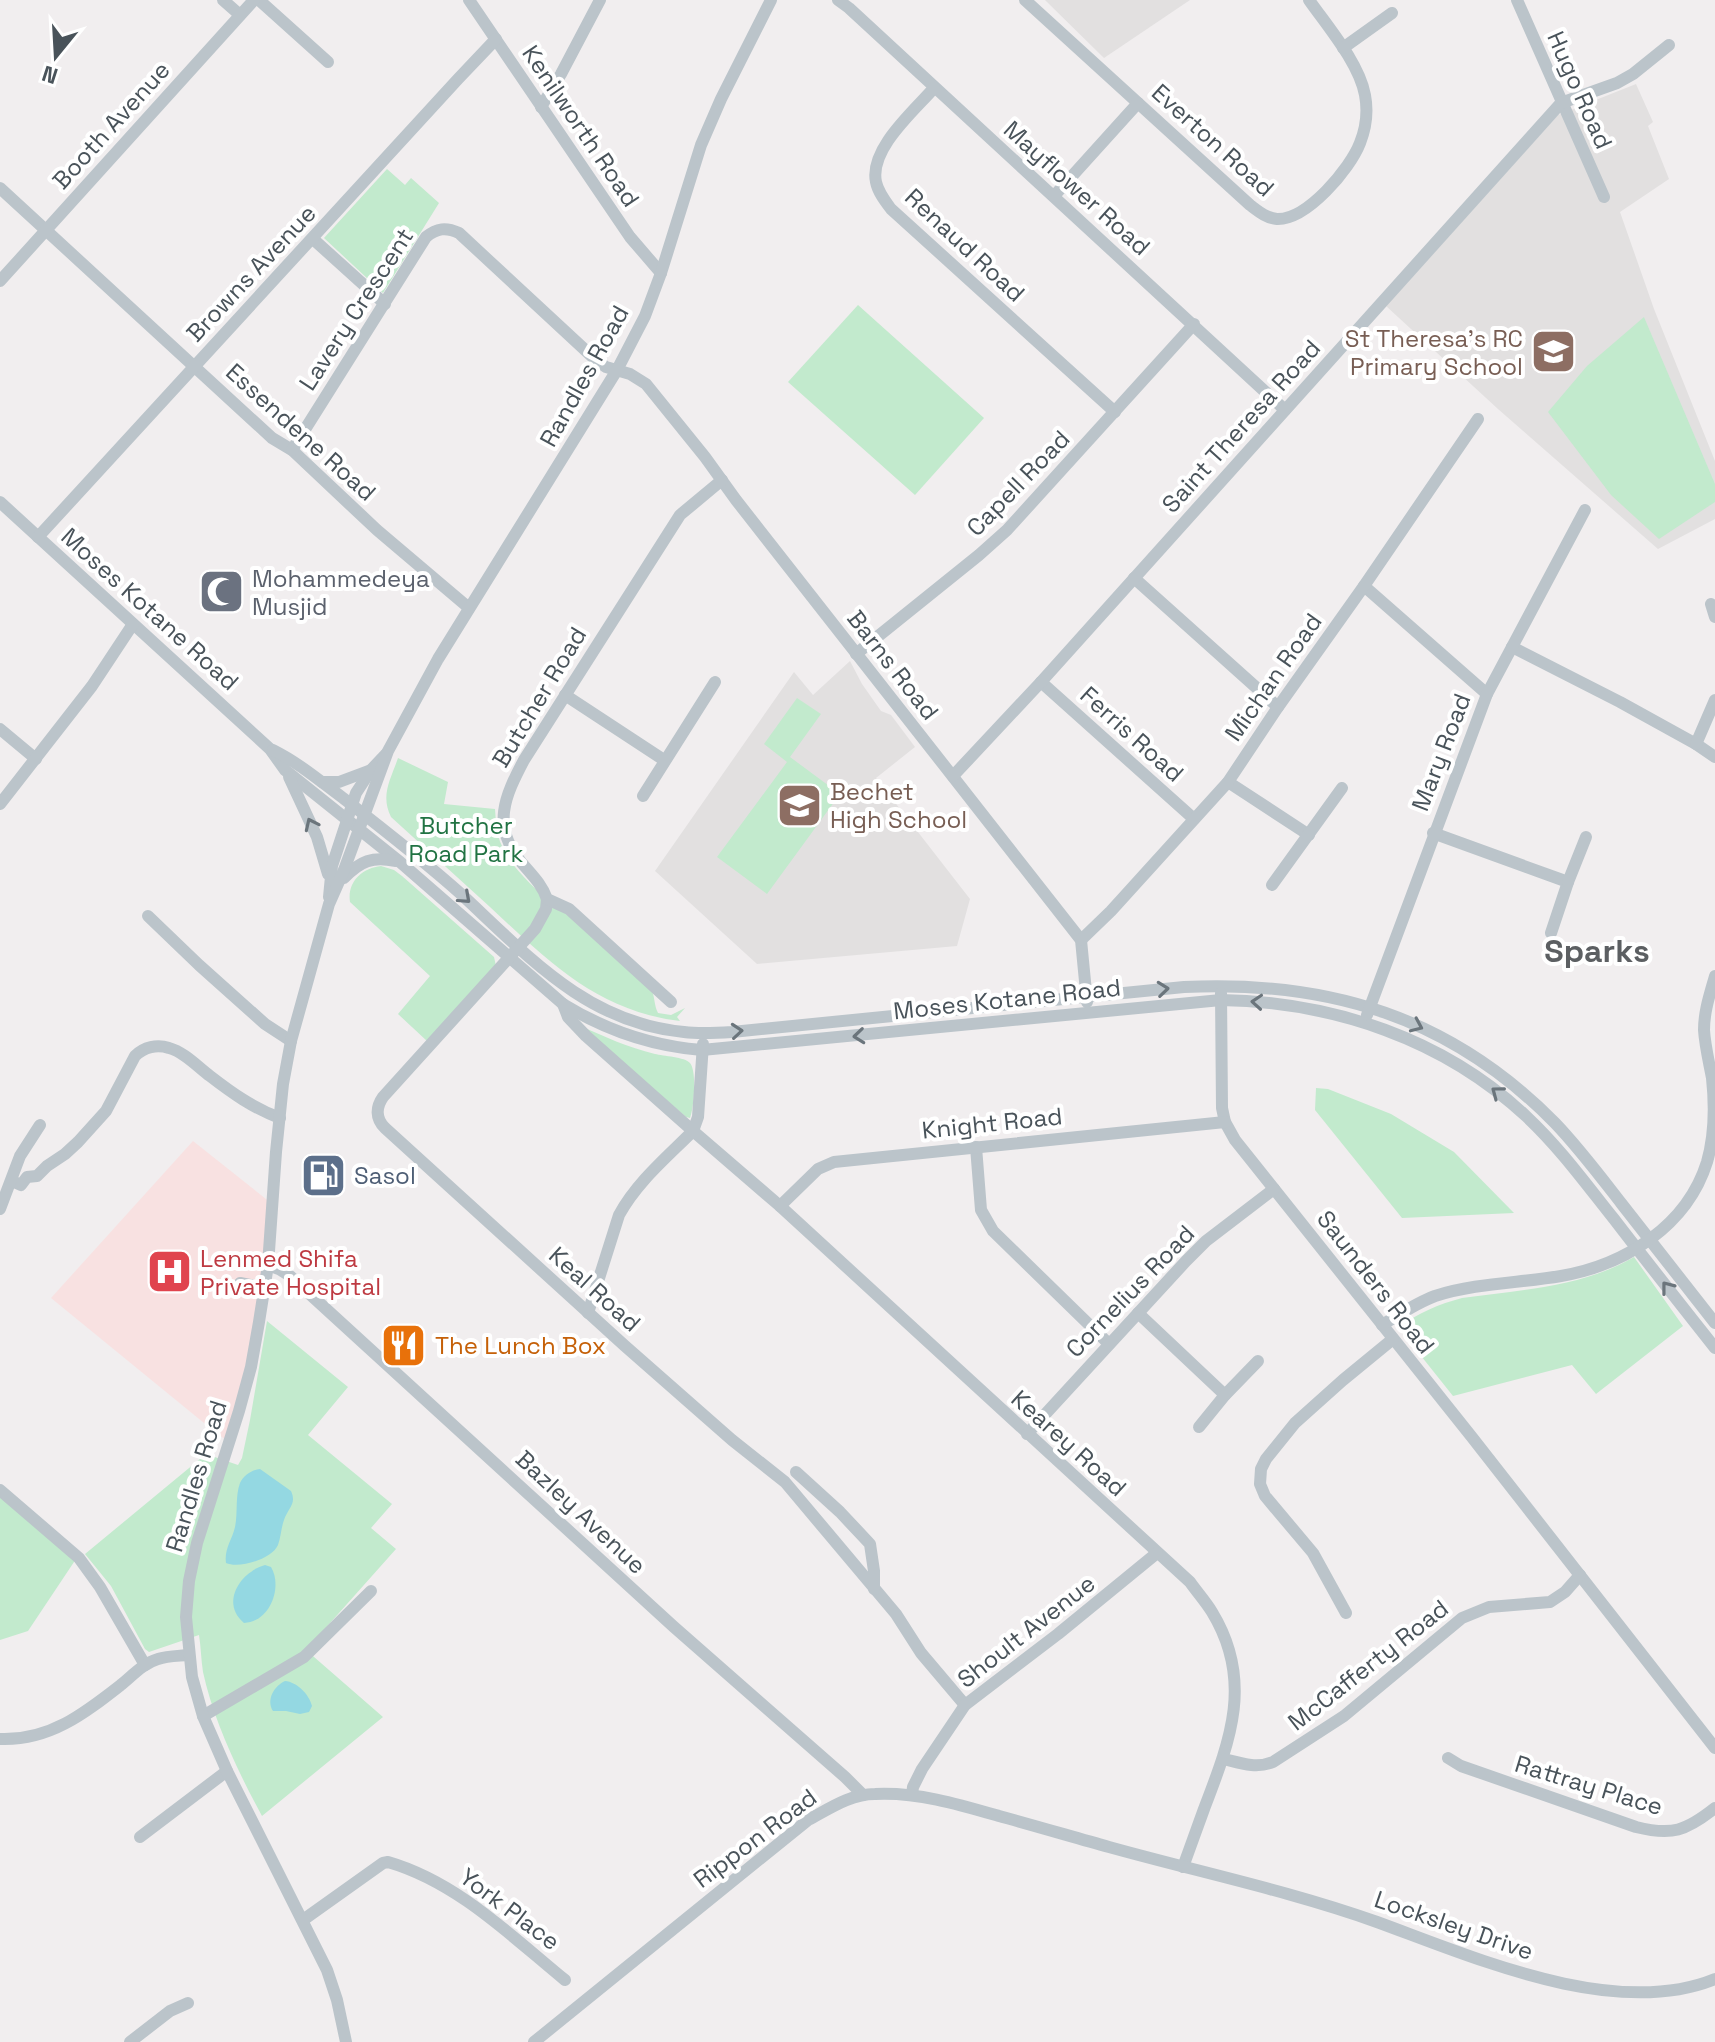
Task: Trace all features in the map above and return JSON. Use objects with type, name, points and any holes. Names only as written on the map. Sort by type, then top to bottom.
[{"type":"street","points":[[223,0],[240,15]]},
{"type":"street","points":[[257,0],[328,62]]},
{"type":"street","name":"Booth Avenue","points":[[0,281],[240,15],[257,0]]},
{"type":"street","name":"Kenilworth Road","points":[[469,0],[630,237],[661,273]]},
{"type":"street","points":[[541,107],[600,0]]},
{"type":"street","name":"Randles Road","points":[[345,2040],[327,1970],[227,1771],[203,1716],[188,1655],[186,1617],[191,1570],[251,1367],[268,1265],[280,1118],[291,1041],[334,882],[359,830],[388,751],[424,683],[617,370],[645,316],[701,145],[771,0]]},
{"type":"street","name":"Mayflower Road","points":[[838,0],[1285,410]]},
{"type":"street","name":"Everton Road","points":[[1025,0],[1250,205],[1275,219],[1300,212],[1323,193],[1338,178],[1359,145],[1364,130],[1367,111],[1360,77],[1310,0]]},
{"type":"street","name":"Hugo Road","points":[[1517,0],[1604,197]]},
{"type":"street","points":[[1343,48],[1392,13]]},
{"type":"street","name":"Browns Avenue","points":[[38,537],[313,239],[380,157],[496,39]]},
{"type":"street","points":[[1561,103],[1617,83],[1669,45]]},
{"type":"street","name":"Renaud Road","points":[[934,88],[880,152],[875,167],[881,196],[891,209],[1115,412]]},
{"type":"street","points":[[1054,196],[1138,103]]},
{"type":"street","name":"Saint Theresa Road","points":[[953,776],[1561,103]]},
{"type":"street","name":"Essendene Road","points":[[0,188],[272,438],[292,450],[377,530],[469,608]]},
{"type":"street","name":"Lavery Crescent","points":[[292,450],[426,237],[434,230],[451,229],[459,233],[597,361],[617,370]]},
{"type":"street","points":[[313,239],[385,304]]},
{"type":"street","name":"Capell Road","points":[[856,654],[1007,530],[1194,324]]},
{"type":"street","name":"Barns Road","points":[[617,370],[646,384],[1081,940]]},
{"type":"street","name":"Michan Road","points":[[1081,940],[1228,782],[1478,419]]},
{"type":"street","name":"Butcher Road","points":[[671,1002],[576,914],[547,899],[541,886],[511,848],[504,822],[504,807],[508,790],[524,760],[680,515],[722,480]]},
{"type":"street","name":"Moses Kotane Road","points":[[0,502],[270,749],[285,770],[400,862],[563,1004],[586,1018],[633,1038],[702,1050],[1221,1000],[1297,1006],[1365,1022],[1449,1059],[1507,1100],[1558,1149],[1636,1248],[1712,1328]]},
{"type":"street","name":"Mary Road","points":[[1365,1022],[1487,694],[1585,510]]},
{"type":"street","points":[[1134,578],[1278,707]]},
{"type":"street","points":[[1364,586],[1487,694]]},
{"type":"street","points":[[1711,604],[1715,617]]},
{"type":"street","points":[[0,804],[92,686],[133,624]]},
{"type":"street","points":[[1512,647],[1715,757]]},
{"type":"street","points":[[643,796],[715,682]]},
{"type":"street","name":"Ferris Road","points":[[1041,682],[1194,819]]},
{"type":"street","points":[[565,695],[664,760]]},
{"type":"street","points":[[1696,744],[1715,700]]},
{"type":"street","points":[[0,729],[36,759]]},
{"type":"street","name":"Moses Kotane Road","points":[[270,749],[292,759],[410,850],[570,990],[600,1008],[650,1026],[683,1032],[732,1032],[1222,985],[1307,992],[1369,1007],[1427,1030],[1510,1082],[1557,1125],[1650,1240],[1712,1328],[1715,1348]]},
{"type":"street","name":"Randles Road","points":[[334,882],[332,866],[356,793],[388,751]]},
{"type":"street","points":[[285,770],[317,837],[334,882],[368,860],[400,862]]},
{"type":"street","points":[[322,782],[339,782],[371,770]]},
{"type":"street","points":[[1228,782],[1309,835]]},
{"type":"street","points":[[1272,885],[1342,788]]},
{"type":"street","points":[[1433,833],[1568,882]]},
{"type":"street","points":[[1551,933],[1586,837]]},
{"type":"street","name":"Keal Road","points":[[547,899],[540,921],[383,1097],[378,1108],[379,1120],[588,1313],[732,1440],[785,1482],[896,1614],[921,1653],[965,1705]]},
{"type":"street","points":[[148,916],[265,1024],[291,1041]]},
{"type":"street","points":[[1081,940],[1089,1013]]},
{"type":"street","points":[[1382,1325],[1435,1296],[1564,1275],[1614,1260],[1650,1240],[1669,1224],[1701,1177],[1714,1132],[1714,1095],[1704,1032],[1707,1002],[1715,976]]},
{"type":"street","name":"Saunders Road","points":[[1222,985],[1221,1092],[1225,1122],[1235,1140],[1715,1748]]},
{"type":"street","name":"Kearey Road","points":[[563,1004],[568,1017],[586,1036],[780,1206],[1190,1582],[1211,1611],[1227,1647],[1235,1682],[1233,1718],[1224,1759],[1183,1867]]},
{"type":"street","points":[[588,1313],[626,1201],[693,1131],[698,1117],[703,1033]]},
{"type":"street","points":[[12,1181],[21,1185],[27,1177],[37,1176],[78,1142],[106,1111],[135,1056],[153,1046],[180,1053],[245,1102],[280,1118]]},
{"type":"street","name":"Knight Road","points":[[780,1206],[818,1169],[834,1162],[1225,1122]]},
{"type":"street","points":[[0,1209],[20,1156],[40,1125]]},
{"type":"street","points":[[976,1147],[981,1210],[993,1231],[1109,1344]]},
{"type":"street","name":"Cornelius Road","points":[[1027,1434],[1206,1241],[1274,1189]]},
{"type":"street","name":"Bazley Avenue","points":[[268,1265],[290,1276],[863,1795]]},
{"type":"street","points":[[240,1283],[255,1286],[265,1281]]},
{"type":"street","points":[[1138,1313],[1225,1395]]},
{"type":"street","points":[[1346,1613],[1313,1553],[1265,1496],[1260,1484],[1261,1469],[1295,1423],[1393,1339]]},
{"type":"street","points":[[1199,1427],[1258,1361]]},
{"type":"street","points":[[796,1472],[870,1544],[874,1589]]},
{"type":"street","points":[[0,1490],[79,1558],[100,1587],[145,1665]]},
{"type":"street","name":"Shoult Avenue","points":[[912,1795],[922,1769],[965,1705],[1050,1641],[1157,1553]]},
{"type":"street","name":"McCafferty Road","points":[[1224,1759],[1255,1766],[1273,1762],[1344,1716],[1462,1618],[1489,1607],[1550,1602],[1565,1592],[1580,1575]]},
{"type":"street","points":[[203,1716],[304,1657],[371,1591]]},
{"type":"street","points":[[0,1739],[37,1735],[60,1727],[145,1665],[158,1659],[188,1655]]},
{"type":"street","name":"Rattray Place","points":[[1448,1758],[1461,1766],[1657,1832],[1684,1829],[1715,1808]]},
{"type":"street","points":[[140,1837],[227,1771]]},
{"type":"street","name":"Rippon Road","points":[[534,2042],[808,1820],[843,1801],[863,1795],[930,1798],[1183,1867]]},
{"type":"street","name":"York Place","points":[[303,1920],[388,1862],[433,1880],[464,1897],[565,1980]]},
{"type":"street","name":"Locksley Drive","points":[[1183,1867],[1301,1897],[1497,1964],[1598,1989],[1655,1993],[1715,1979]]},
{"type":"street","points":[[130,2042],[170,2011],[188,2003]]},
{"type":"shaded area","points":[[1045,0],[1190,0],[1104,58]]},
{"type":"shaded area","name":"St Theresa's RC Primary School","points":[[1636,84],[1653,122],[1648,126],[1669,179],[1620,212],[1654,309],[1715,461],[1715,519],[1658,549],[1386,306],[1558,115]]},
{"type":"shaded area","name":"Bechet High School","points":[[850,661],[881,711],[891,715],[915,747],[876,778],[970,899],[957,946],[757,964],[655,871],[794,672],[813,695]]},
{"type":"shaded area","name":"Lenmed Shifa Private Hospital","points":[[193,1141],[271,1203],[259,1322],[230,1443],[51,1298]]},
{"type":"green space","points":[[387,169],[405,185],[411,178],[439,203],[383,293],[324,238]]},
{"type":"green space","points":[[858,305],[984,418],[915,495],[788,382]]},
{"type":"green space","points":[[1644,317],[1715,484],[1715,502],[1659,539],[1611,495],[1548,412],[1587,366]]},
{"type":"green space","points":[[797,698],[821,714],[790,757],[840,794],[767,894],[717,857],[787,762],[764,744]]},
{"type":"green space","name":"Butcher Road Park","points":[[398,758],[448,782],[444,804],[495,809],[500,841],[518,871],[555,908],[562,910],[652,991],[658,1013],[671,1015],[685,1008],[677,1017],[680,1021],[623,1007],[576,980],[532,946],[391,817],[386,801]]},
{"type":"green space","points":[[381,866],[402,876],[494,957],[496,966],[427,1041],[398,1014],[430,976],[350,902],[351,888],[357,877]]},
{"type":"green space","points":[[579,1025],[635,1048],[690,1063],[694,1098],[690,1118],[686,1117]]},
{"type":"green space","points":[[1316,1088],[1328,1089],[1391,1114],[1454,1152],[1514,1213],[1402,1218],[1315,1110]]},
{"type":"green space","points":[[1634,1257],[1683,1326],[1596,1394],[1572,1365],[1453,1396],[1398,1327],[1421,1313],[1454,1300],[1572,1281]]},
{"type":"green space","points":[[267,1321],[348,1387],[308,1435],[392,1504],[371,1528],[396,1549],[306,1650],[383,1717],[262,1816],[213,1708],[203,1672],[199,1635],[149,1652],[111,1586],[85,1554],[206,1454],[238,1465],[250,1420]]},
{"type":"green space","points":[[0,1492],[78,1556],[28,1631],[0,1640]]},
{"type":"water","points":[[260,1469],[291,1491],[292,1503],[275,1550],[255,1562],[232,1565],[226,1563],[226,1558],[235,1527],[240,1483],[248,1473]]},
{"type":"water","points":[[265,1565],[271,1567],[276,1584],[272,1602],[261,1617],[244,1623],[234,1606],[236,1589],[248,1574]]},
{"type":"water","points":[[285,1681],[298,1686],[305,1693],[312,1706],[309,1712],[273,1711],[270,1702],[272,1694]]},
{"type":"place","name":"St Theresa's RC Primary School","points":[[1554,352]]},
{"type":"place","name":"Mohammedeya Musjid","points":[[221,592]]},
{"type":"place","name":"Bechet High School","points":[[799,805]]},
{"type":"place","name":"Sasol","points":[[323,1175]]},
{"type":"place","name":"Lenmed Shifa Private Hospital","points":[[169,1272]]},
{"type":"place","name":"The Lunch Box","points":[[404,1345]]},
{"type":"district","name":"Sparks","points":[[1597,951]]}]
